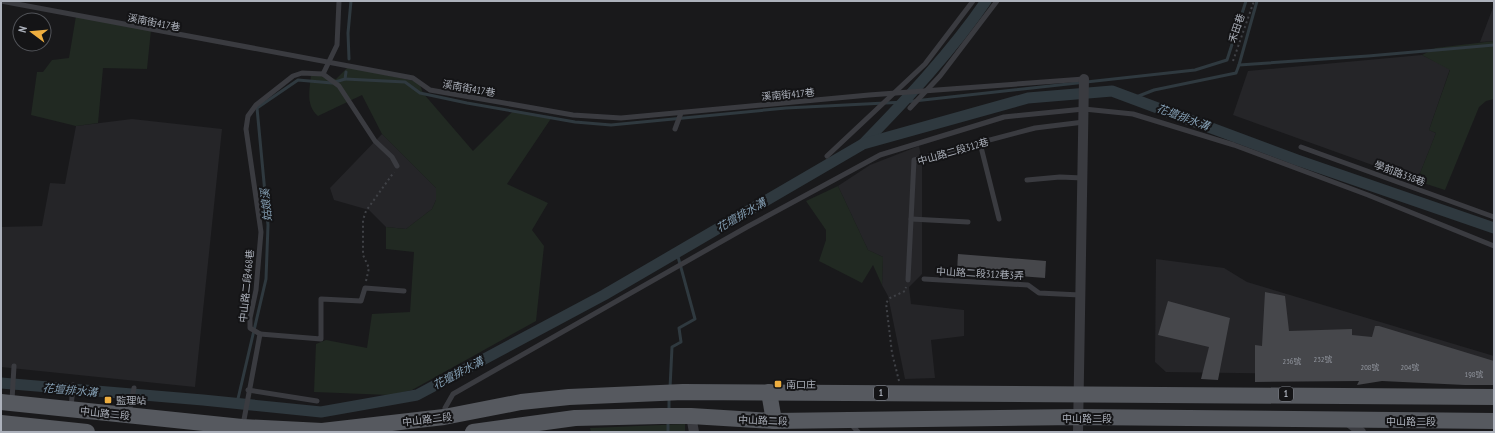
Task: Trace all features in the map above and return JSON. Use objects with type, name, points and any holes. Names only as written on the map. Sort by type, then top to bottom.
[{"type":"main road","name":"中山路二段","points":[[6,403],[71,410],[322,431],[444,417],[535,401],[569,397],[662,392],[902,394],[1078,412],[1347,421],[1494,421]]},
{"type":"main road","points":[[769,392],[774,421]]},
{"type":"main road","name":"中山路二段","points":[[686,416],[853,426],[1078,412],[1494,397]]},
{"type":"main road","name":"1","points":[[473,432],[575,418],[686,416]]},
{"type":"main road","name":"中山路二段","points":[[1,423],[87,432]]},
{"type":"street","points":[[1078,412],[1084,79]]},
{"type":"street","points":[[686,416],[694,432]]},
{"type":"street","points":[[1347,421],[1361,432]]},
{"type":"lane","name":"溪南街417巷","points":[[1,1],[413,78],[430,90],[573,115],[621,118],[1084,79]]},
{"type":"lane","points":[[339,1],[336,44],[323,74],[339,86],[376,141],[392,157],[397,166]]},
{"type":"lane","points":[[827,156],[895,94],[925,64],[973,1]]},
{"type":"lane","points":[[910,108],[940,76],[997,1]]},
{"type":"lane","name":"中山路二段468巷","points":[[260,334],[250,328],[250,318],[256,290],[261,232],[246,129],[248,116],[256,105],[293,76],[302,73],[323,74]]},
{"type":"lane","points":[[444,417],[445,408],[454,394],[747,227],[880,155],[1004,117],[1084,108],[1133,114],[1234,145],[1368,195],[1494,246]]},
{"type":"lane","points":[[675,129],[680,112]]},
{"type":"lane","name":"中山路二段312巷","points":[[908,280],[914,160],[1035,128],[1084,122]]},
{"type":"lane","points":[[980,143],[999,219]]},
{"type":"lane","name":"學前路338巷","points":[[1301,147],[1494,217]]},
{"type":"lane","points":[[1027,180],[1060,177],[1083,178]]},
{"type":"lane","points":[[911,219],[968,222]]},
{"type":"lane","name":"中山路二段312巷3弄","points":[[924,279],[1028,285],[1039,293],[1080,295]]},
{"type":"lane","points":[[244,424],[248,390],[260,334],[321,340],[321,299],[361,301],[365,288],[404,291]]},
{"type":"lane","points":[[6,403],[14,366]]},
{"type":"lane","points":[[71,410],[73,385]]},
{"type":"lane","points":[[128,415],[134,388]]},
{"type":"lane","points":[[248,390],[317,401]]},
{"type":"path","name":"禾田巷","points":[[1233,61],[1254,1]]},
{"type":"path","points":[[365,288],[368,268],[363,255],[363,220],[366,211],[397,166]]},
{"type":"path","points":[[902,394],[892,353],[886,303],[890,298],[905,291],[908,280]]},
{"type":"shaded area","points":[[1494,5],[1494,41],[1480,42]]},
{"type":"shaded area","points":[[76,16],[151,30],[147,69],[103,68],[98,123],[76,126],[31,115],[37,72],[43,72],[52,60],[69,58]]},
{"type":"shaded area","points":[[1494,41],[1494,99],[1486,101],[1479,107],[1445,190],[1417,181],[1436,133],[1429,130],[1450,70],[1422,55],[1436,48]]},
{"type":"shaded area","points":[[1422,55],[1450,69],[1429,130],[1436,133],[1417,181],[1233,115],[1248,71]]},
{"type":"shaded area","points":[[348,67],[419,82],[423,93],[473,151],[514,110],[552,117],[507,184],[548,203],[532,230],[544,246],[536,321],[412,390],[390,395],[314,392],[316,344],[326,340],[367,348],[372,314],[410,312],[414,252],[386,249],[386,227],[406,229],[432,209],[436,200],[436,188],[382,134],[362,95],[318,116],[314,112],[311,107],[309,96],[311,74],[336,79]]},
{"type":"shaded area","points":[[132,119],[222,129],[195,387],[1,367],[1,227],[42,226],[50,183],[65,184],[76,126]]},
{"type":"shaded area","points":[[382,134],[436,188],[436,200],[432,209],[406,229],[386,227],[369,210],[334,200],[330,188]]},
{"type":"shaded area","points":[[919,146],[922,161],[922,274],[909,287],[911,304],[964,310],[964,336],[931,340],[935,378],[905,379],[888,296],[882,285],[883,257],[868,250],[838,186],[870,165]]},
{"type":"shaded area","points":[[838,186],[868,250],[883,257],[882,285],[873,265],[862,283],[819,261],[826,240],[826,230],[806,201]]},
{"type":"shaded area","points":[[1156,259],[1224,268],[1247,282],[1494,356],[1494,377],[1166,372],[1155,362]]},
{"type":"shaded area","points":[[685,424],[685,432],[591,432],[590,428]]},
{"type":"building","points":[[958,254],[1046,261],[1045,278],[957,271]]},
{"type":"building","points":[[1265,292],[1285,296],[1289,331],[1352,329],[1352,335],[1372,337],[1375,326],[1379,326],[1494,361],[1494,385],[1382,381],[1357,385],[1359,381],[1255,382],[1255,345],[1262,346]]},
{"type":"building","points":[[1168,301],[1230,318],[1218,380],[1201,379],[1209,347],[1158,335]]},
{"type":"waterway","name":"姑娘溪","points":[[349,59],[348,33],[351,1]]},
{"type":"waterway","name":"花壇排水溝","points":[[864,143],[944,57],[986,1]]},
{"type":"waterway","points":[[345,79],[405,82],[420,93],[467,103],[575,122],[611,125],[786,108],[905,102],[1195,70],[1227,60],[1246,1]]},
{"type":"waterway","points":[[1239,65],[1257,1]]},
{"type":"waterway","points":[[1131,99],[1154,90],[1236,73],[1239,65],[1494,45]]},
{"type":"waterway","name":"姑娘溪","points":[[237,403],[266,279],[268,225],[257,108],[298,80],[332,83],[345,79],[346,72]]},
{"type":"waterway","name":"花壇排水溝","points":[[1,383],[203,400],[321,412],[417,395],[604,295],[863,144],[1028,98],[1112,91],[1297,160],[1494,228]]},
{"type":"waterway","points":[[670,388],[672,347],[681,342],[679,328],[695,319],[677,253]]},
{"type":"waterway","points":[[669,398],[669,410]]},
{"type":"waterway","points":[[668,420],[668,432]]},
{"type":"place","name":"南口庄","points":[[778,384]]},
{"type":"place","name":"監理站","points":[[108,400]]}]
